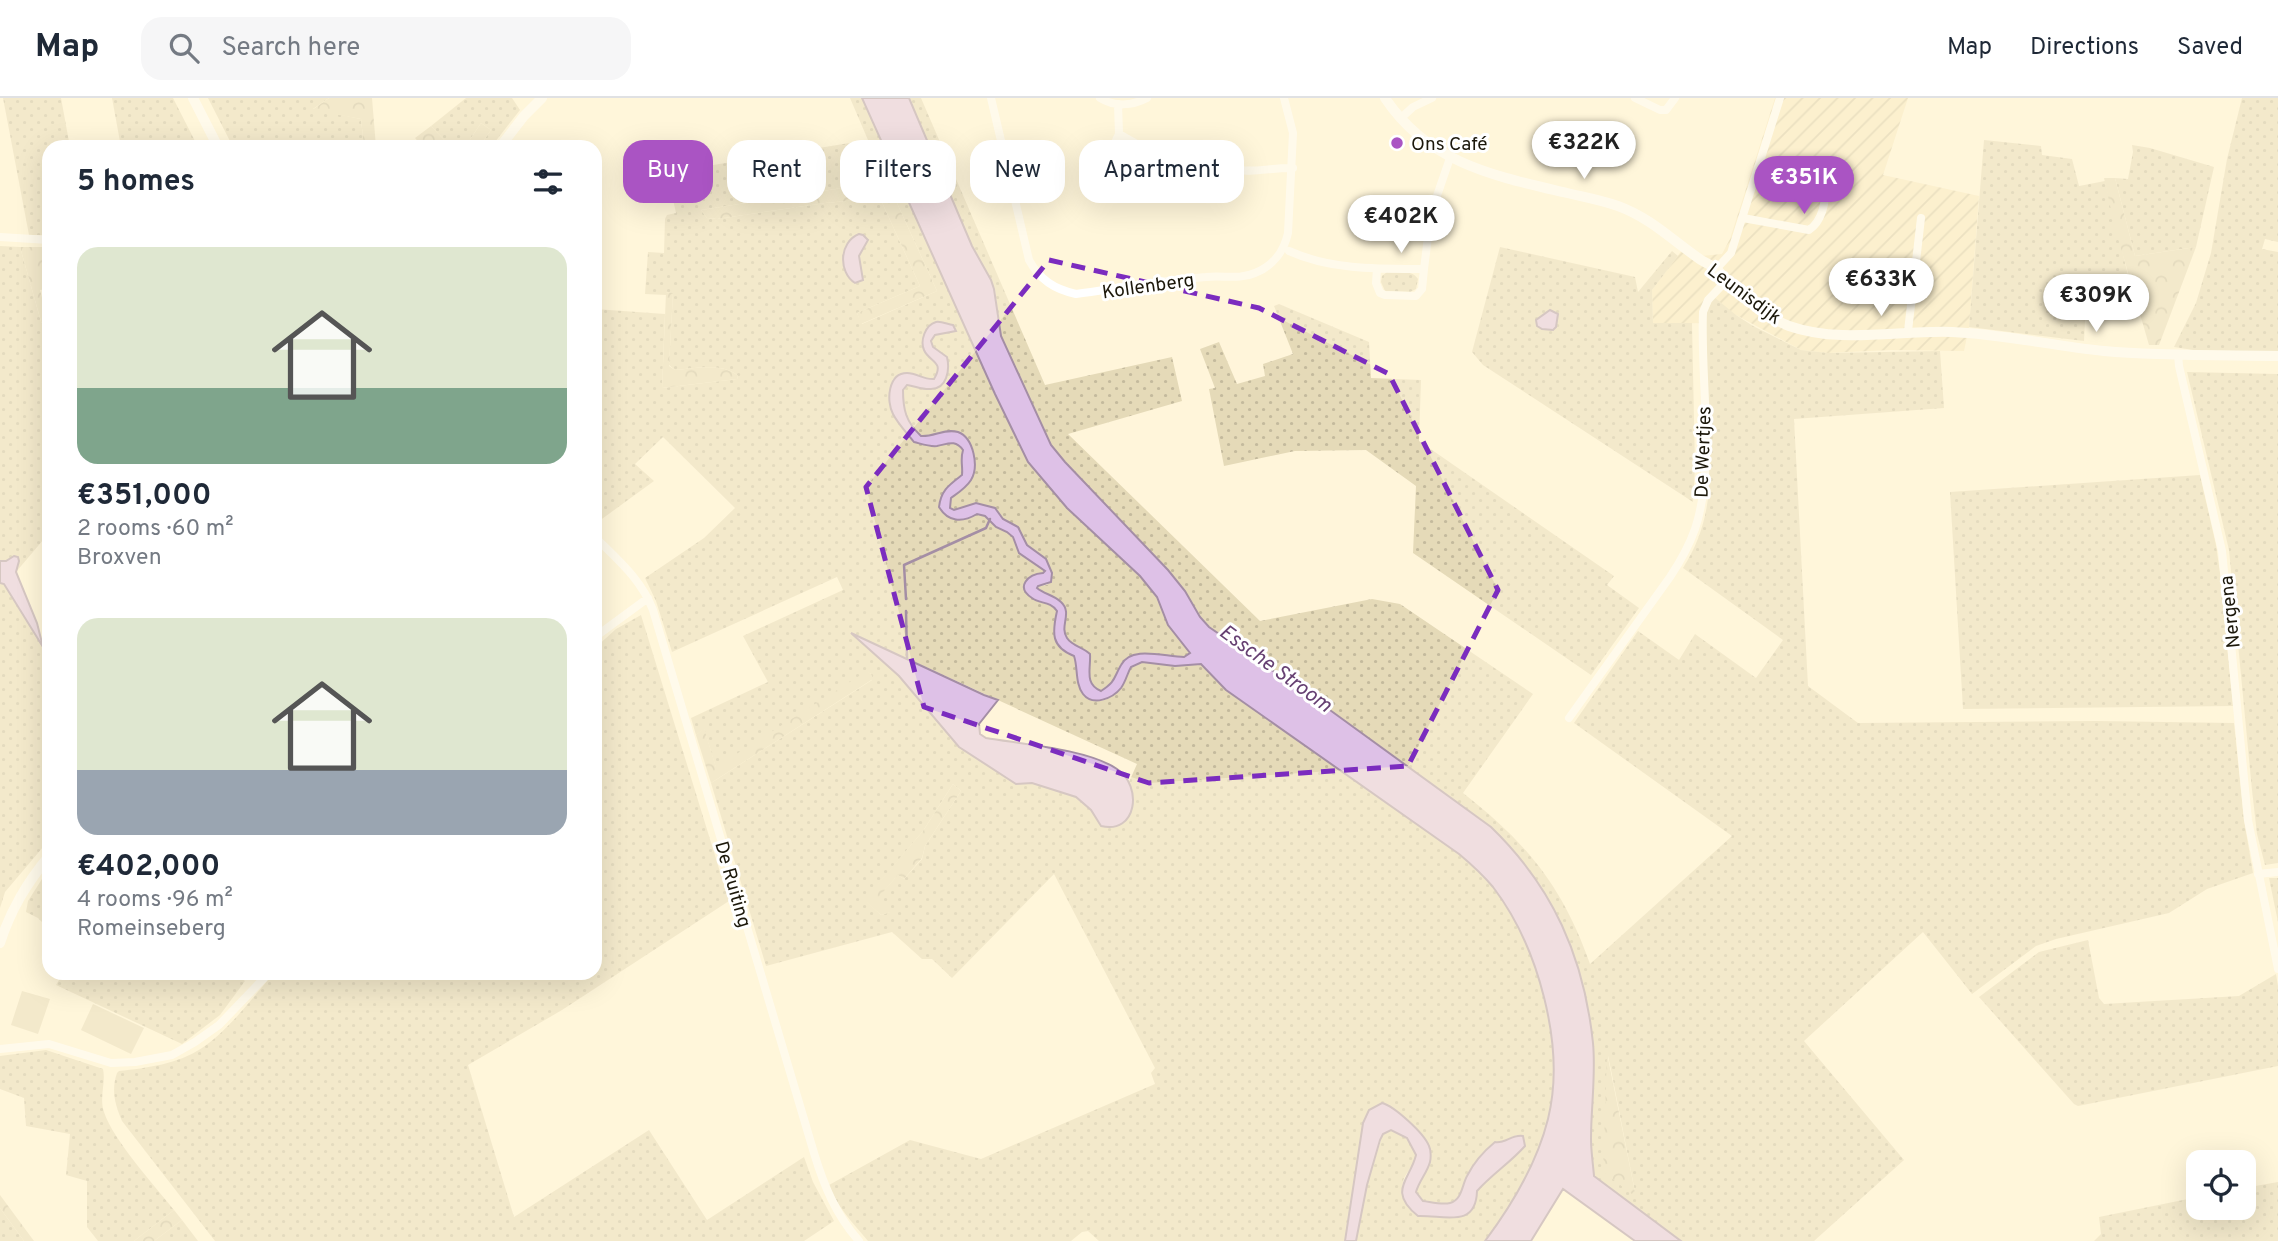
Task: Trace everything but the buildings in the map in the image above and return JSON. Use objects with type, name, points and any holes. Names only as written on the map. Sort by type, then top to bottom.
[{"type":"street","points":[[193,98],[214,140]]},
{"type":"street","points":[[505,140],[541,98]]},
{"type":"street","name":"Kollenberg","points":[[991,98],[1029,260],[1044,281],[1076,294],[1208,276],[1238,277],[1255,274],[1267,267],[1277,257],[1286,241],[1293,168],[1293,133],[1284,98]]},
{"type":"street","points":[[1100,98],[1108,103],[1118,104],[1139,103],[1147,98]]},
{"type":"street","name":"Leunisdijk","points":[[1385,98],[1401,118],[1428,143],[1450,158],[1500,178],[1621,207],[1654,223],[1700,259],[1717,268],[1726,281],[1777,320],[1807,331],[1849,335],[1908,331],[1966,333],[2103,351],[2278,356]]},
{"type":"street","points":[[1401,118],[1413,107],[1432,98]]},
{"type":"street","points":[[1635,98],[1660,110],[1666,110],[1675,98]]},
{"type":"street","points":[[1717,268],[1731,253],[1780,98]]},
{"type":"street","points":[[1118,104],[1119,134],[1112,150],[1116,173],[1139,192],[1151,194],[1163,190],[1166,181],[1161,167],[1145,159],[1135,143],[1119,134]]},
{"type":"street","points":[[1377,269],[1376,283],[1380,293],[1416,296],[1422,289],[1431,213],[1450,158]]},
{"type":"street","points":[[1743,218],[1809,230],[1817,225],[1821,217],[1832,164]]},
{"type":"street","points":[[1244,172],[1273,167],[1293,168]]},
{"type":"street","points":[[1908,331],[1921,218]]},
{"type":"street","points":[[0,237],[42,240]]},
{"type":"street","points":[[1289,251],[1328,264],[1424,270]]},
{"type":"street","name":"De Wertjes","points":[[1569,718],[1675,569],[1695,530],[1704,487],[1703,312],[1708,300],[1726,281]]},
{"type":"street","name":"Nergena","points":[[2178,354],[2222,551],[2248,820],[2278,969]]},
{"type":"street","name":"De Ruiting","points":[[602,544],[633,575],[648,598],[822,1180],[842,1219],[859,1241]]},
{"type":"street","points":[[602,632],[648,598]]},
{"type":"street","points":[[0,943],[20,893],[42,865]]},
{"type":"street","points":[[2258,874],[2278,872]]},
{"type":"street","points":[[0,1049],[49,1044],[111,1063],[135,1062],[172,1055],[219,1025],[262,980]]},
{"type":"highlighted area","points":[[1049,260],[1259,308],[1389,374],[1498,590],[1408,766],[1149,783],[924,707],[866,487]]},
{"type":"shaded area","points":[[862,98],[909,98],[927,140],[881,140]]},
{"type":"shaded area","points":[[1775,98],[1908,98],[1883,175],[1979,196],[1969,327],[1964,351],[1828,353],[1801,350],[1736,315],[1706,323],[1653,324],[1652,290],[1685,246],[1702,256],[1722,254],[1730,239]]},
{"type":"shaded area","points":[[909,203],[954,203],[972,246],[991,280],[1001,336],[1051,445],[1168,570],[1209,627],[1323,705],[1491,827],[1532,874],[1562,925],[1582,981],[1589,1011],[1594,1055],[1591,1139],[1594,1176],[1681,1241],[1635,1241],[1563,1189],[1531,1241],[1485,1241],[1514,1198],[1537,1152],[1548,1119],[1553,1090],[1550,1029],[1544,998],[1535,967],[1509,911],[1493,887],[1459,854],[1226,690],[1201,664],[1175,666],[1142,662],[1131,667],[1123,685],[1113,695],[1103,700],[1092,700],[1083,694],[1074,656],[1061,648],[1055,638],[1057,611],[1032,598],[1024,590],[1028,578],[1045,571],[1019,553],[1013,537],[996,527],[985,516],[977,514],[956,520],[947,516],[939,507],[944,492],[962,475],[963,450],[954,443],[934,446],[914,442],[893,414],[889,395],[896,378],[901,374],[911,373],[934,379],[937,373],[937,365],[926,354],[923,342],[926,330],[932,324],[938,322],[953,325],[956,331],[935,335],[931,341],[933,347],[947,357],[946,378],[941,386],[936,388],[925,389],[907,385],[903,390],[903,397],[909,421],[921,436],[958,432],[968,440],[974,453],[975,468],[971,480],[951,498],[950,508],[954,510],[976,503],[995,508],[1003,519],[1018,527],[1027,545],[1046,559],[1052,573],[1051,582],[1037,588],[1064,606],[1065,633],[1072,643],[1090,654],[1089,675],[1096,688],[1101,691],[1109,685],[1121,665],[1132,655],[1184,657],[1190,653],[1168,625],[1157,597],[1140,576],[1067,508],[1028,462]]},
{"type":"shaded area","points":[[859,234],[868,240],[859,256],[863,280],[855,283],[846,272],[843,257],[848,243]]},
{"type":"shaded area","points":[[1550,310],[1558,314],[1556,327],[1553,330],[1537,326],[1536,320]]},
{"type":"shaded area","points":[[14,556],[18,557],[16,572],[37,623],[42,645],[4,584],[0,583],[0,561]]},
{"type":"shaded area","points":[[851,633],[998,700],[979,724],[980,734],[986,738],[1072,752],[1117,769],[1131,786],[1133,797],[1129,816],[1113,827],[1101,826],[1091,810],[1076,797],[1032,783],[1016,784],[959,747],[899,676]]},
{"type":"shaded area","points":[[1382,1103],[1408,1121],[1429,1146],[1430,1162],[1416,1192],[1423,1201],[1444,1204],[1454,1201],[1472,1167],[1495,1142],[1523,1136],[1525,1146],[1477,1191],[1471,1211],[1465,1215],[1448,1218],[1418,1216],[1409,1207],[1402,1192],[1416,1155],[1407,1138],[1391,1130],[1383,1134],[1367,1185],[1356,1241],[1345,1241],[1363,1123],[1369,1110]]},
{"type":"green space","points":[[3,98],[61,98],[69,140],[42,140],[42,235],[29,235]]},
{"type":"green space","points":[[112,98],[173,98],[194,140],[120,140]]},
{"type":"green space","points":[[208,98],[329,98],[313,109],[361,119],[363,140],[229,140]]},
{"type":"green space","points":[[329,98],[372,98],[375,140],[363,140],[361,119],[312,110]]},
{"type":"green space","points":[[466,98],[512,98],[520,110],[496,140],[484,140],[491,130],[481,123],[470,140],[444,140],[431,126]]},
{"type":"green space","points":[[850,98],[862,98],[881,140],[868,140]]},
{"type":"green space","points":[[909,98],[921,98],[939,140],[927,140]]},
{"type":"green space","points":[[2242,98],[2278,98],[2278,242],[2265,239],[2262,249],[2278,252],[2278,352],[2174,347],[2196,303],[2211,253],[2227,159]]},
{"type":"green space","points":[[481,123],[491,130],[484,140],[470,140]]},
{"type":"green space","points":[[431,126],[444,140],[417,140],[415,138]]},
{"type":"green space","points":[[1984,140],[2041,146],[2042,155],[2072,159],[2079,186],[2105,181],[2130,283],[2087,280],[2084,341],[1969,327]]},
{"type":"green space","points":[[840,145],[840,188],[826,191],[826,147]]},
{"type":"green space","points":[[2132,145],[2214,167],[2196,247],[2135,256],[2115,178],[2128,179]]},
{"type":"green space","points":[[727,163],[727,203],[746,203],[701,210],[707,218],[717,219],[840,202],[882,203],[920,286],[857,313],[862,324],[937,291],[897,203],[909,203],[1028,462],[1067,508],[1140,576],[1157,597],[1168,625],[1190,653],[1184,657],[1149,654],[1132,656],[1120,665],[1109,685],[1101,691],[1096,688],[1090,680],[1090,654],[1072,643],[1065,633],[1064,606],[1037,588],[1051,582],[1052,573],[1046,559],[1027,545],[1018,527],[1003,519],[995,508],[976,503],[954,510],[950,508],[951,498],[971,480],[975,461],[971,446],[958,432],[921,436],[909,421],[903,397],[903,390],[907,385],[925,389],[936,388],[941,386],[946,378],[947,357],[933,347],[931,341],[935,335],[955,331],[952,325],[936,322],[924,333],[923,346],[936,364],[938,373],[934,379],[926,380],[906,373],[893,379],[890,389],[891,406],[914,442],[935,446],[954,443],[963,450],[962,475],[944,492],[939,507],[943,512],[956,520],[977,514],[985,516],[996,527],[1007,531],[1013,537],[1019,553],[1045,571],[1028,578],[1024,590],[1035,600],[1057,611],[1055,638],[1061,649],[1074,656],[1083,694],[1100,701],[1107,699],[1118,689],[1131,667],[1141,662],[1175,666],[1201,664],[1226,690],[1459,854],[1493,887],[1509,911],[1535,967],[1550,1029],[1553,1090],[1548,1119],[1537,1152],[1514,1198],[1485,1241],[1356,1241],[1367,1185],[1383,1134],[1391,1129],[1406,1138],[1415,1152],[1414,1163],[1402,1187],[1406,1201],[1419,1216],[1448,1218],[1465,1215],[1475,1203],[1477,1191],[1525,1146],[1523,1136],[1516,1135],[1495,1143],[1472,1167],[1454,1201],[1444,1204],[1422,1201],[1416,1192],[1430,1160],[1429,1146],[1408,1121],[1382,1103],[1369,1110],[1363,1123],[1345,1241],[1099,1241],[1088,1231],[1082,1232],[1071,1241],[868,1241],[846,1214],[829,1185],[910,1140],[981,1159],[1155,1084],[1151,1073],[1155,1068],[1054,874],[952,978],[932,959],[922,959],[892,932],[766,966],[711,783],[872,680],[871,674],[867,672],[716,768],[704,729],[696,735],[691,718],[768,682],[743,636],[843,590],[837,577],[672,652],[656,601],[645,578],[704,538],[735,508],[663,437],[635,464],[654,481],[602,519],[602,310],[665,314],[662,388],[737,379],[738,376],[724,369],[675,370],[669,365],[673,293],[645,294],[648,252],[664,253],[665,219],[667,215],[676,213],[674,203],[713,203],[713,165]],"holes":[[[863,235],[868,240],[859,256],[863,280],[855,283],[846,272],[844,250],[852,238]],[[852,633],[1137,764],[1129,782],[1132,790],[1129,814],[1118,825],[1101,826],[1091,810],[1075,797],[1032,783],[1016,784],[959,747],[899,676]],[[953,784],[961,791],[925,846],[922,859],[904,879],[898,875],[876,899],[890,912],[881,915],[865,900],[923,831]]]},
{"type":"green space","points":[[2104,178],[2115,178],[2135,256],[2196,247],[2159,345],[2149,345],[2115,228]]},
{"type":"green space","points":[[956,179],[1045,385],[1172,357],[1182,401],[1068,434],[1260,621],[1372,599],[1400,604],[1533,694],[1463,793],[1506,830],[1540,868],[1568,912],[1590,964],[1732,836],[1574,723],[1638,631],[1679,660],[1695,634],[1756,678],[1783,640],[1683,568],[1698,539],[1708,499],[1706,323],[1707,312],[1714,297],[1753,326],[1801,350],[1828,353],[1940,351],[1944,408],[1794,419],[1808,686],[1858,723],[2234,723],[2244,820],[2253,873],[2207,889],[2169,913],[2036,946],[1972,994],[1923,932],[1804,1041],[1904,1160],[1814,1241],[1681,1241],[1594,1176],[1591,1139],[1594,1055],[1589,1011],[1574,953],[1562,925],[1532,874],[1491,827],[1323,705],[1209,627],[1168,570],[1101,502],[1051,445],[1001,336],[995,289],[972,246],[954,203],[956,203]],"holes":[[[1608,1056],[1635,1192],[1604,1172]]]},
{"type":"green space","points":[[840,188],[840,202],[826,203],[826,191]]},
{"type":"green space","points":[[746,203],[825,203],[717,219],[707,218],[701,210]]},
{"type":"green space","points":[[882,203],[897,203],[937,291],[861,324],[857,313],[920,286]]},
{"type":"green space","points":[[0,246],[20,247],[42,325],[42,541],[16,572],[19,561],[14,556],[0,561]]},
{"type":"green space","points":[[20,247],[42,247],[42,325]]},
{"type":"green space","points":[[1500,247],[1635,277],[1638,292],[1672,251],[1678,256],[1652,290],[1653,323],[1692,323],[1695,467],[1693,502],[1483,365],[1472,352]]},
{"type":"green space","points":[[1387,272],[1412,274],[1418,279],[1416,289],[1410,292],[1385,291],[1381,282],[1382,276]]},
{"type":"green space","points":[[666,293],[673,293],[669,366],[675,370],[708,367],[724,369],[738,376],[737,379],[662,388]]},
{"type":"green space","points":[[1279,304],[1369,342],[1371,378],[1421,380],[1419,441],[1614,576],[1607,585],[1639,608],[1591,675],[1413,553],[1416,486],[1366,450],[1295,451],[1224,466],[1209,389],[1215,388],[1200,349],[1219,342],[1237,384],[1265,376],[1263,364],[1293,354],[1274,306]]},
{"type":"green space","points":[[2187,372],[2278,374],[2278,863],[2265,865],[2257,834],[2229,550]]},
{"type":"green space","points":[[2200,475],[2220,573],[2233,706],[1963,709],[1950,492]]},
{"type":"green space","points":[[0,583],[4,584],[42,645],[42,848],[5,892],[0,908]]},
{"type":"green space","points":[[641,615],[729,901],[562,1010],[468,1065],[514,1217],[649,1130],[707,1220],[804,1157],[813,1182],[834,1221],[804,1241],[215,1241],[122,1121],[117,1109],[114,1085],[119,1071],[173,1062],[202,1048],[231,1023],[268,980],[602,980],[602,642],[616,629]]},
{"type":"green space","points":[[867,671],[873,679],[711,783],[696,735],[704,728],[716,767]]},
{"type":"green space","points":[[953,784],[961,791],[925,846],[922,858],[904,879],[898,875],[877,899],[891,912],[881,915],[864,900],[923,831]]},
{"type":"green space","points":[[2269,878],[2278,878],[2278,922]]},
{"type":"green space","points":[[42,879],[42,922],[26,912],[28,901]]},
{"type":"green space","points":[[2088,940],[2099,998],[2104,1004],[2239,996],[2276,974],[2278,1066],[2078,1106],[2074,1104],[1979,997],[2039,952]]},
{"type":"green space","points":[[59,980],[245,981],[220,1015],[182,1044],[56,985]]},
{"type":"green space","points":[[22,991],[50,999],[38,1034],[11,1025]]},
{"type":"green space","points":[[93,1004],[144,1028],[131,1054],[81,1030]]},
{"type":"green space","points":[[46,1050],[103,1069],[103,1107],[109,1123],[135,1162],[174,1210],[134,1241],[98,1241],[87,1227],[87,1181],[66,1175],[70,1134],[26,1126],[24,1098],[0,1089],[0,1056]]},
{"type":"green space","points":[[1607,1053],[1635,1192],[1632,1194],[1603,1172]]},
{"type":"green space","points":[[2278,1182],[2278,1241],[2094,1241],[2101,1234],[2099,1217],[2186,1199],[2186,1220],[2256,1220],[2256,1186]]},
{"type":"green space","points":[[0,1195],[34,1241],[24,1241],[0,1208]]},
{"type":"green space","points":[[0,1208],[24,1241],[0,1241]]},
{"type":"green space","points":[[174,1210],[182,1220],[154,1241],[134,1241]]},
{"type":"green space","points":[[182,1220],[198,1241],[154,1241]]},
{"type":"waterway","points":[[906,599],[904,565],[986,528],[990,519]]},
{"type":"waterway","points":[[906,611],[907,658]]},
{"type":"place","name":"Ons Café","points":[[1397,143]]},
{"type":"water label","name":"Essche Stroom","points":[[1276,668]]}]
